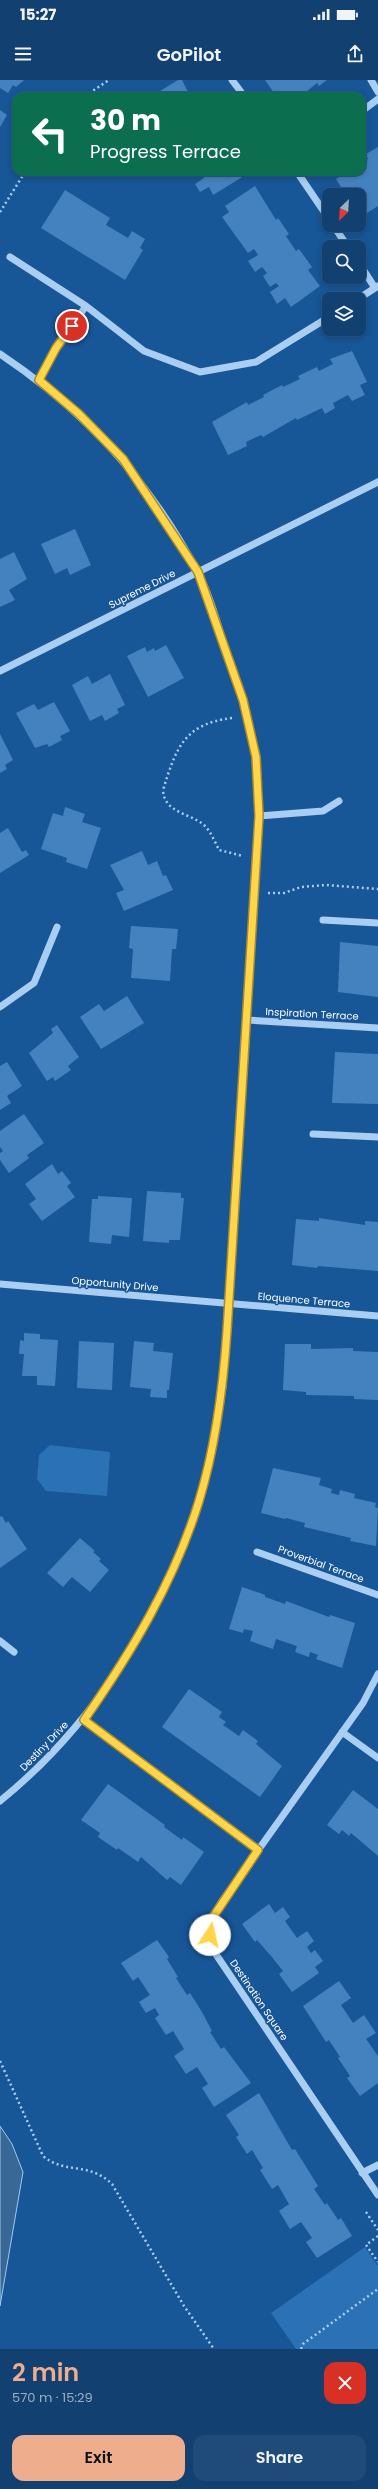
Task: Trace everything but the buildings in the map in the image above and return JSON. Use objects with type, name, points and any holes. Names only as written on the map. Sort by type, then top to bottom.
[{"type":"street","points":[[232,80],[241,92]]},
{"type":"street","points":[[371,80],[378,92]]},
{"type":"street","points":[[366,108],[378,99]]},
{"type":"street","points":[[301,176],[322,208]]},
{"type":"street","points":[[10,257],[86,306],[144,351],[200,372],[256,362],[322,321]]},
{"type":"street","points":[[366,273],[377,287],[366,294]]},
{"type":"street","points":[[39,380],[56,348],[86,306]]},
{"type":"street","name":"Destiny Drive","points":[[0,354],[39,380],[79,414],[123,459],[198,572],[247,717],[256,757],[259,816],[223,1387],[213,1445],[199,1502],[175,1563],[151,1613],[121,1665],[84,1720],[40,1766],[0,1801]]},
{"type":"street","name":"Supreme Drive","points":[[0,671],[378,482]]},
{"type":"street","points":[[259,816],[323,811],[340,801]]},
{"type":"street","points":[[323,920],[378,923]]},
{"type":"street","points":[[0,1007],[34,984],[57,927]]},
{"type":"street","name":"Inspiration Terrace","points":[[246,1020],[378,1028]]},
{"type":"street","points":[[313,1134],[378,1137]]},
{"type":"street","name":"Opportunity Drive","points":[[0,1284],[229,1304]]},
{"type":"street","name":"Eloquence Terrace","points":[[229,1304],[378,1316]]},
{"type":"street","name":"Proverbial Terrace","points":[[257,1552],[378,1595]]},
{"type":"street","points":[[0,1640],[14,1652]]},
{"type":"street","name":"Destination Square","points":[[378,1674],[362,1703],[258,1850],[209,1923],[211,1947],[378,2195]]},
{"type":"street","points":[[84,1720],[258,1850]]},
{"type":"street","points":[[342,1732],[378,1758]]},
{"type":"street","points":[[362,2173],[378,2165]]},
{"type":"path","points":[[91,92],[109,80]]},
{"type":"path","points":[[0,212],[23,176]]},
{"type":"path","points":[[247,717],[212,722],[196,730],[182,741],[165,784],[163,797],[167,804],[204,825],[219,850],[231,854],[256,858]]},
{"type":"path","points":[[253,893],[284,893],[301,887],[326,885],[378,889]]},
{"type":"path","points":[[0,2061],[43,2156],[53,2164],[101,2174],[112,2184],[184,2306],[214,2349]]},
{"type":"path","points":[[366,2212],[378,2230]]},
{"type":"path","points":[[378,2236],[366,2245],[378,2262]]},
{"type":"path","points":[[301,2349],[303,2344],[378,2290]]},
{"type":"shaded area","points":[[50,1445],[110,1452],[107,1496],[46,1491],[37,1479],[39,1455]]},
{"type":"shaded area","points":[[0,2126],[12,2144],[23,2172],[0,2306]]},
{"type":"shaded area","points":[[365,2247],[378,2266],[378,2349],[296,2349],[271,2313]]},
{"type":"route","points":[[72,326],[56,348],[39,380],[79,414],[123,459],[166,521],[198,572],[226,648],[243,700],[256,757],[259,816],[253,893],[227,1331],[223,1387],[213,1445],[199,1502],[175,1563],[151,1613],[121,1665],[84,1720],[258,1850],[209,1923],[210,1935]]}]
